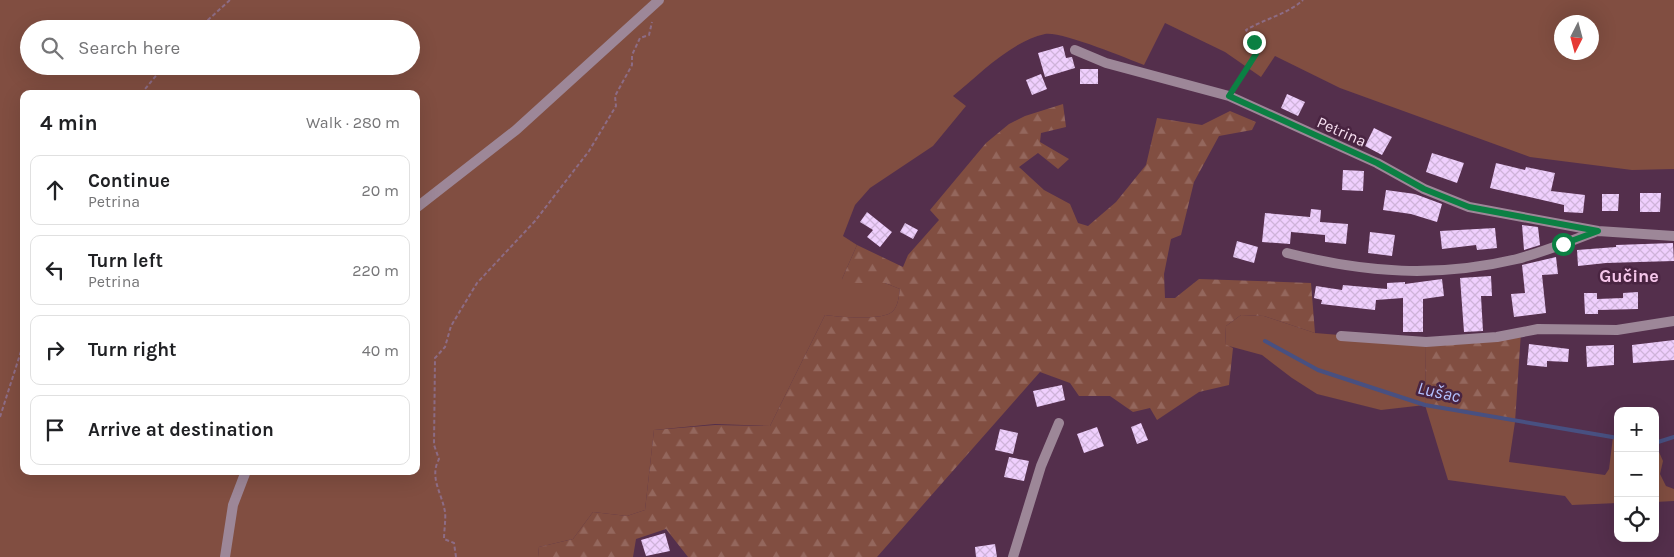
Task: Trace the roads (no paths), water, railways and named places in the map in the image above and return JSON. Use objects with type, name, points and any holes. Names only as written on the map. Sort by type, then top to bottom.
[{"type":"street","points":[[420,205],[516,130],[659,0]]},
{"type":"street","name":"Petrina","points":[[1075,50],[1106,63],[1229,96],[1377,163],[1424,189],[1469,207],[1598,231],[1674,236]]},
{"type":"street","name":"Petrina","points":[[1287,253],[1341,266],[1379,271],[1426,272],[1473,268],[1519,258],[1598,231]]},
{"type":"street","points":[[1341,336],[1426,342],[1497,337],[1538,329],[1617,330],[1674,321]]},
{"type":"street","points":[[1013,557],[1041,466],[1059,423]]},
{"type":"street","points":[[225,557],[234,505],[245,475]]},
{"type":"waterway","name":"Lušac","points":[[1265,341],[1318,370],[1425,405],[1614,437]]},
{"type":"waterway","name":"Lušac","points":[[1659,442],[1674,437]]},
{"type":"district","name":"Gučine","points":[[1629,276]]}]
